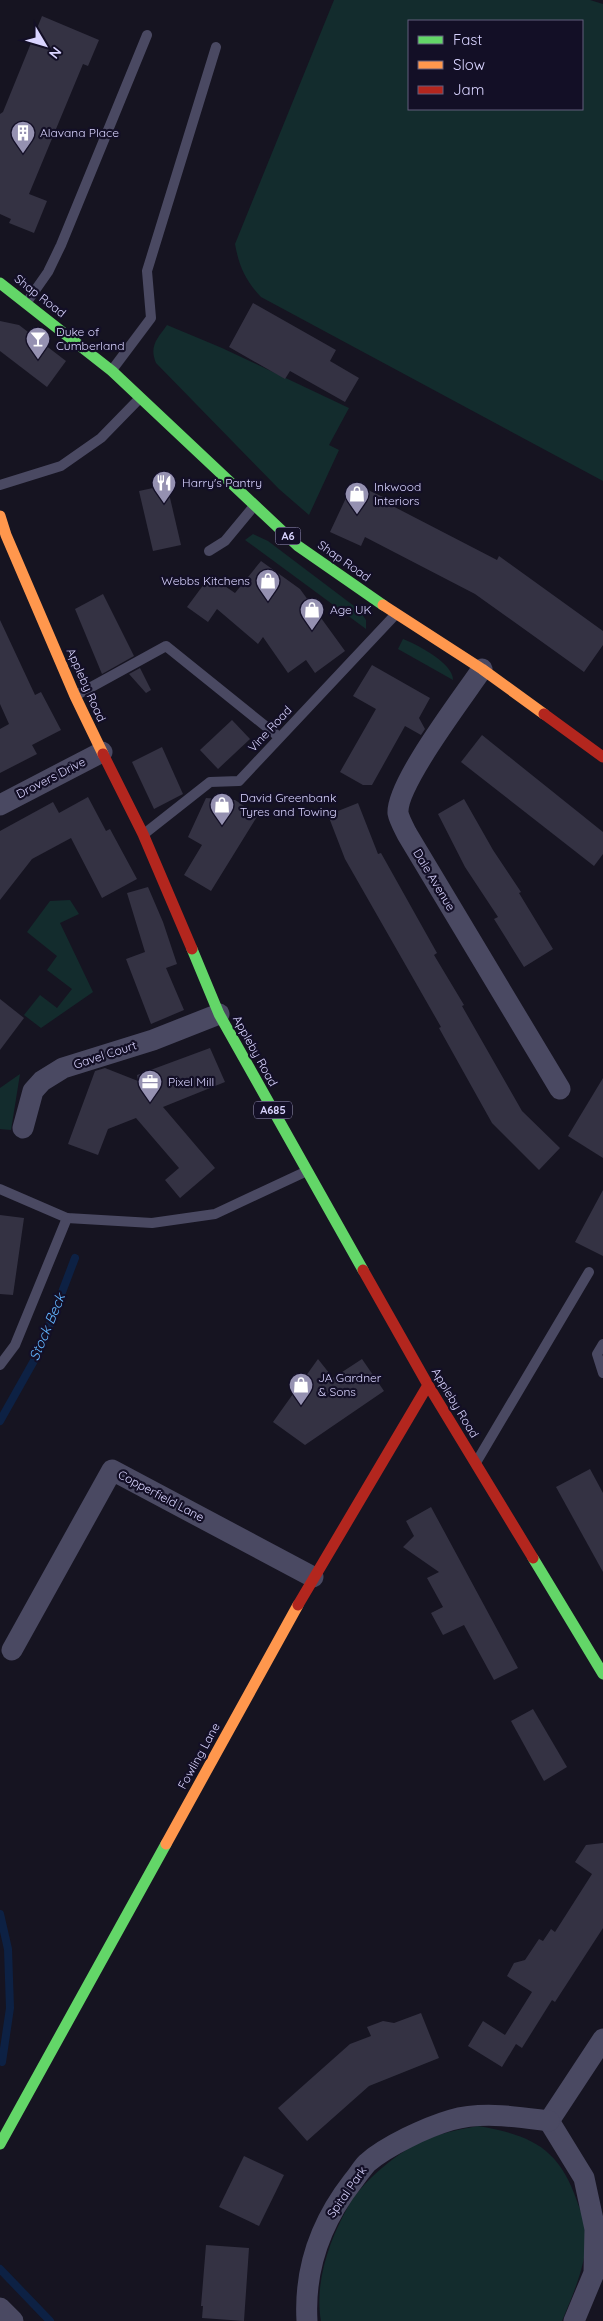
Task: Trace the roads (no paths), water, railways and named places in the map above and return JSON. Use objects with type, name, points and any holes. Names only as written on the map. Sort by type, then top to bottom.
[{"type":"main road","name":"Shap Road","points":[[0,283],[27,302],[112,371],[254,506],[318,560],[482,669],[603,757]]},
{"type":"main road","name":"Appleby Road","points":[[0,516],[3,537],[74,696],[143,834],[219,1014],[428,1385],[603,1674]]},
{"type":"main road","name":"Fowling Lane","points":[[0,2144],[313,1577],[428,1385]]},
{"type":"street","name":"Dale Avenue","points":[[482,669],[415,770],[402,795],[398,813],[407,834],[560,1089]]},
{"type":"street","name":"Drovers Drive","points":[[0,804],[102,752]]},
{"type":"street","name":"Gavel Court","points":[[23,1128],[33,1092],[42,1081],[63,1068],[153,1040],[219,1014]]},
{"type":"street","name":"Copperfield Lane","points":[[12,1650],[112,1470],[313,1577]]},
{"type":"street","points":[[574,2321],[594,2272],[595,2229],[584,2178],[549,2121],[603,2039]]},
{"type":"street","name":"Spital Park","points":[[307,2321],[307,2281],[325,2223],[344,2192],[367,2163],[408,2138],[452,2120],[498,2114],[549,2121]]},
{"type":"street","points":[[0,2308],[13,2321]]},
{"type":"lane","points":[[27,302],[48,272],[61,245],[146,35]]},
{"type":"lane","points":[[112,371],[151,318],[147,271],[216,48]]},
{"type":"lane","points":[[0,485],[60,466],[101,438],[139,398]]},
{"type":"lane","points":[[209,550],[225,541],[254,506]]},
{"type":"lane","name":"Vine Road","points":[[143,834],[210,782],[239,781],[279,736],[396,613]]},
{"type":"lane","points":[[74,696],[166,646],[279,736]]},
{"type":"lane","points":[[0,1189],[67,1218],[152,1223],[215,1214],[307,1171]]},
{"type":"lane","points":[[0,1364],[15,1346],[67,1218]]},
{"type":"lane","points":[[475,1464],[589,1272]]},
{"type":"lane","points":[[603,1344],[597,1354],[603,1373]]},
{"type":"waterway","name":"Stock Beck","points":[[0,1421],[40,1350],[75,1258]]},
{"type":"waterway","name":"Stock Beck","points":[[0,1914],[8,1949],[10,2008],[2,2062]]},
{"type":"waterway","points":[[0,2269],[50,2321]]},
{"type":"place","name":"Alavana Place","points":[[23,154]]},
{"type":"place","name":"Duke of Cumberland","points":[[38,360]]},
{"type":"place","name":"Harry's Pantry","points":[[164,504]]},
{"type":"place","name":"Inkwood Interiors","points":[[357,515]]},
{"type":"place","name":"Webbs Kitchens","points":[[268,602]]},
{"type":"place","name":"Age UK","points":[[312,631]]},
{"type":"place","name":"David Greenbank Tyres and Towing","points":[[222,826]]},
{"type":"place","name":"Pixel Mill","points":[[150,1103]]},
{"type":"place","name":"JA Gardner & Sons","points":[[301,1406]]}]
